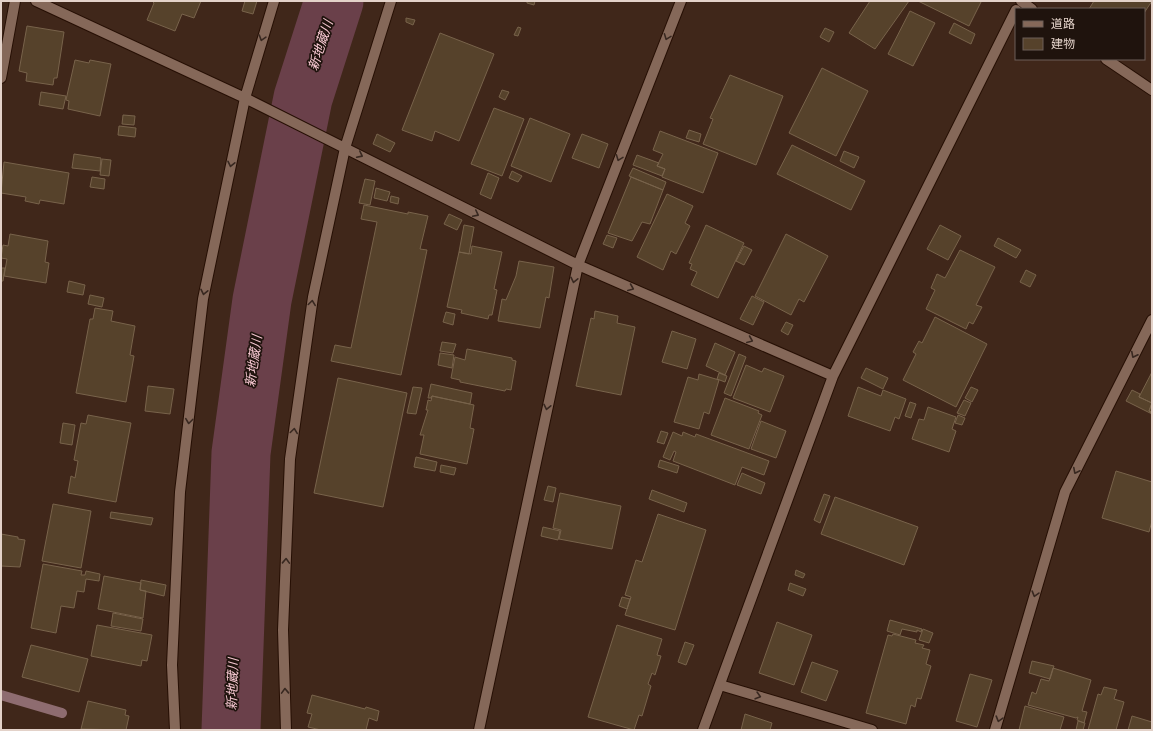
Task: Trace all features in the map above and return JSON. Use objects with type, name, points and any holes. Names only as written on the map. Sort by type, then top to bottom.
[{"type":"street","points":[[1,78],[15,1]]},
{"type":"street","points":[[36,1],[268,109],[578,265],[833,376]]},
{"type":"street","points":[[175,730],[172,665],[180,492],[203,299],[245,98],[274,1]]},
{"type":"street","points":[[286,730],[283,630],[290,459],[313,297],[345,148],[390,1]]},
{"type":"street","points":[[479,730],[578,265],[681,1]]},
{"type":"street","points":[[1021,1],[1031,8]]},
{"type":"street","points":[[703,730],[833,376],[1015,11]]},
{"type":"street","points":[[1107,60],[1152,90]]},
{"type":"street","points":[[995,730],[1065,492],[1152,320]]},
{"type":"street","points":[[720,685],[872,730]]},
{"type":"building","points":[[152,1],[201,1],[194,18],[182,14],[175,31],[147,20],[154,3]]},
{"type":"building","points":[[245,1],[257,1],[253,14],[242,11]]},
{"type":"building","points":[[527,1],[535,1],[534,5],[527,3]]},
{"type":"building","points":[[870,1],[909,1],[875,49],[849,33]]},
{"type":"building","points":[[918,1],[979,1],[981,2],[969,26]]},
{"type":"building","points":[[1094,1],[1152,1],[1145,12],[1145,8],[1090,8]]},
{"type":"building","points":[[910,11],[935,23],[913,66],[888,54]]},
{"type":"building","points":[[406,18],[415,20],[413,25],[406,22]]},
{"type":"building","points":[[954,23],[975,34],[971,44],[949,33]]},
{"type":"building","points":[[27,26],[64,32],[57,78],[54,78],[53,85],[26,81],[27,73],[19,71]]},
{"type":"building","points":[[518,27],[521,28],[518,36],[514,35]]},
{"type":"building","points":[[825,28],[834,32],[829,42],[820,37]]},
{"type":"building","points":[[440,33],[494,54],[459,141],[435,131],[432,141],[402,130]]},
{"type":"building","points":[[75,60],[89,63],[90,60],[111,64],[100,116],[68,109],[69,101],[66,100]]},
{"type":"building","points":[[822,68],[868,91],[836,156],[789,133]]},
{"type":"building","points":[[730,75],[783,96],[756,165],[703,144],[713,119],[710,118]]},
{"type":"building","points":[[502,90],[509,92],[505,100],[499,97]]},
{"type":"building","points":[[41,92],[66,96],[63,109],[39,105]]},
{"type":"building","points":[[494,108],[524,119],[502,176],[471,164]]},
{"type":"building","points":[[123,115],[135,116],[134,125],[122,124]]},
{"type":"building","points":[[530,118],[570,134],[551,182],[511,166]]},
{"type":"building","points":[[119,126],[136,128],[135,137],[118,135]]},
{"type":"building","points":[[689,130],[701,134],[699,142],[686,138]]},
{"type":"building","points":[[660,131],[718,153],[703,193],[662,177],[665,169],[657,166],[663,154],[653,150]]},
{"type":"building","points":[[377,134],[395,143],[390,152],[373,144]]},
{"type":"building","points":[[582,134],[608,144],[599,168],[572,158]]},
{"type":"building","points":[[792,145],[865,181],[851,210],[777,174]]},
{"type":"building","points":[[844,151],[859,157],[854,168],[840,161]]},
{"type":"building","points":[[74,154],[101,158],[100,171],[72,168]]},
{"type":"building","points":[[637,155],[659,163],[657,166],[665,169],[662,176],[633,165]]},
{"type":"building","points":[[102,159],[111,160],[109,176],[100,175]]},
{"type":"building","points":[[4,162],[69,173],[64,204],[40,200],[39,204],[25,201],[26,197],[1,193]]},
{"type":"building","points":[[633,168],[666,182],[663,190],[629,176]]},
{"type":"building","points":[[512,171],[522,176],[518,182],[509,178]]},
{"type":"building","points":[[488,173],[499,178],[491,199],[480,194]]},
{"type":"building","points":[[92,177],[105,179],[104,189],[90,187]]},
{"type":"building","points":[[631,177],[663,190],[650,224],[642,222],[632,241],[608,233]]},
{"type":"building","points":[[365,179],[375,181],[370,205],[359,203]]},
{"type":"building","points":[[376,188],[390,192],[387,201],[374,198]]},
{"type":"building","points":[[667,194],[693,206],[685,223],[690,226],[676,254],[671,251],[663,270],[637,257]]},
{"type":"building","points":[[391,196],[399,198],[398,204],[390,202]]},
{"type":"building","points":[[364,205],[408,214],[408,212],[428,216],[420,249],[427,250],[401,375],[331,361],[335,345],[351,348],[377,222],[361,219]]},
{"type":"building","points":[[449,214],[462,220],[457,230],[444,224]]},
{"type":"building","points":[[464,225],[474,227],[469,254],[459,252]]},
{"type":"building","points":[[706,225],[744,243],[718,298],[691,285],[697,272],[690,269],[692,264],[689,263]]},
{"type":"building","points":[[940,225],[961,236],[948,260],[927,249]]},
{"type":"building","points":[[10,234],[48,241],[45,262],[49,263],[46,283],[4,276],[7,259],[1,258],[3,245],[8,246]]},
{"type":"building","points":[[786,234],[828,256],[804,302],[799,299],[791,315],[755,296]]},
{"type":"building","points":[[607,235],[617,238],[613,248],[603,244]]},
{"type":"building","points":[[998,238],[1021,250],[1016,258],[994,246]]},
{"type":"building","points":[[472,246],[502,252],[494,289],[497,290],[492,315],[489,315],[488,319],[461,313],[462,310],[447,307],[459,252],[471,254]]},
{"type":"building","points":[[744,246],[752,250],[744,265],[736,261]]},
{"type":"building","points":[[960,250],[995,267],[976,305],[982,307],[973,324],[969,322],[966,329],[926,309],[935,290],[931,288],[937,274],[945,278]]},
{"type":"building","points":[[519,261],[554,267],[549,298],[546,297],[540,328],[498,321],[502,299],[506,300],[516,276]]},
{"type":"building","points":[[1,268],[5,268],[3,281],[1,281]]},
{"type":"building","points":[[1026,270],[1036,275],[1030,287],[1020,282]]},
{"type":"building","points":[[69,281],[85,285],[83,295],[67,292]]},
{"type":"building","points":[[90,295],[104,298],[102,307],[88,304]]},
{"type":"building","points":[[752,296],[764,302],[753,325],[740,319]]},
{"type":"building","points":[[95,308],[113,311],[111,321],[135,326],[130,355],[134,356],[126,402],[76,393],[90,319],[93,319]]},
{"type":"building","points":[[595,311],[618,316],[617,323],[635,327],[621,395],[576,386],[591,318],[594,319]]},
{"type":"building","points":[[446,312],[455,314],[453,325],[443,322]]},
{"type":"building","points":[[935,317],[987,344],[956,407],[903,380],[916,354],[913,352],[919,341],[922,343]]},
{"type":"building","points":[[786,322],[793,325],[788,335],[781,331]]},
{"type":"building","points":[[672,331],[696,339],[687,369],[662,362]]},
{"type":"building","points":[[442,342],[456,344],[453,353],[440,351]]},
{"type":"building","points":[[715,343],[735,352],[725,375],[706,366]]},
{"type":"building","points":[[467,349],[512,358],[512,360],[516,361],[511,390],[506,389],[505,391],[460,382],[460,380],[451,378],[455,357],[465,360]]},
{"type":"building","points":[[440,353],[454,355],[452,368],[438,365]]},
{"type":"building","points":[[739,354],[746,357],[731,396],[724,393]]},
{"type":"building","points":[[746,365],[762,372],[764,368],[784,376],[770,412],[733,398]]},
{"type":"building","points":[[866,368],[888,378],[883,389],[861,378]]},
{"type":"building","points":[[1152,372],[1152,403],[1139,397]]},
{"type":"building","points":[[719,373],[727,376],[725,382],[717,379]]},
{"type":"building","points":[[699,374],[719,380],[709,414],[704,412],[699,429],[674,422],[688,377],[698,380]]},
{"type":"building","points":[[338,378],[407,393],[383,507],[314,493]]},
{"type":"building","points":[[431,384],[472,393],[470,404],[432,396],[431,398],[428,398]]},
{"type":"building","points":[[148,386],[174,389],[170,414],[145,411]]},
{"type":"building","points":[[413,387],[422,388],[416,414],[407,413]]},
{"type":"building","points":[[858,387],[881,396],[883,390],[906,399],[899,419],[895,417],[890,431],[848,416]]},
{"type":"building","points":[[971,387],[978,390],[972,402],[965,398]]},
{"type":"building","points":[[1132,390],[1140,394],[1139,397],[1152,403],[1149,411],[1152,414],[1126,401]]},
{"type":"building","points":[[432,396],[474,405],[470,428],[474,429],[467,464],[420,454],[424,435],[420,435],[428,410],[426,410],[428,400],[431,401]]},
{"type":"building","points":[[725,398],[759,411],[758,413],[762,415],[749,449],[711,435]]},
{"type":"building","points":[[964,400],[971,403],[965,416],[957,413]]},
{"type":"building","points":[[910,402],[916,404],[911,418],[905,416]]},
{"type":"building","points":[[1152,403],[1152,412],[1149,411]]},
{"type":"building","points":[[928,407],[956,417],[952,429],[956,431],[949,452],[912,439],[919,419],[924,420]]},
{"type":"building","points":[[88,415],[131,423],[116,502],[68,493],[71,476],[75,478],[78,461],[74,460],[81,423],[86,424]]},
{"type":"building","points":[[958,415],[965,418],[962,425],[955,423]]},
{"type":"building","points":[[761,421],[786,431],[776,458],[751,449]]},
{"type":"building","points":[[63,423],[75,425],[72,445],[60,443]]},
{"type":"building","points":[[661,431],[668,433],[664,444],[657,442]]},
{"type":"building","points":[[673,432],[682,436],[683,432],[695,437],[696,434],[769,461],[764,475],[742,467],[735,485],[673,461],[676,452],[674,451],[670,460],[663,457]]},
{"type":"building","points":[[416,457],[437,462],[435,471],[414,467]]},
{"type":"building","points":[[660,460],[679,466],[677,473],[658,467]]},
{"type":"building","points":[[441,465],[456,468],[454,475],[440,472]]},
{"type":"building","points":[[1116,471],[1152,482],[1152,521],[1149,532],[1102,518]]},
{"type":"building","points":[[742,473],[765,483],[761,494],[737,485]]},
{"type":"building","points":[[548,486],[556,488],[553,502],[544,500]]},
{"type":"building","points":[[652,490],[687,503],[684,512],[649,499]]},
{"type":"building","points":[[560,493],[621,506],[612,549],[559,539],[561,530],[553,528]]},
{"type":"building","points":[[824,494],[830,496],[820,523],[814,520]]},
{"type":"building","points":[[835,497],[918,527],[904,565],[821,534]]},
{"type":"building","points":[[53,504],[91,511],[81,568],[42,561]]},
{"type":"building","points":[[111,512],[153,518],[151,525],[110,518]]},
{"type":"building","points":[[658,514],[706,530],[675,630],[625,615],[631,597],[625,595],[636,560],[642,562]]},
{"type":"building","points":[[543,527],[560,531],[558,540],[541,536]]},
{"type":"building","points":[[1,534],[18,537],[18,539],[25,540],[20,567],[1,566]]},
{"type":"building","points":[[43,564],[82,571],[81,575],[85,575],[86,571],[100,574],[99,581],[86,579],[84,592],[77,591],[74,608],[61,606],[56,633],[31,628]]},
{"type":"building","points":[[796,570],[805,574],[803,578],[795,575]]},
{"type":"building","points":[[104,576],[141,583],[140,590],[146,591],[143,618],[98,609]]},
{"type":"building","points":[[141,580],[166,585],[164,596],[140,590]]},
{"type":"building","points":[[790,583],[806,589],[803,596],[788,590]]},
{"type":"building","points":[[622,597],[630,599],[627,609],[619,606]]},
{"type":"building","points":[[113,613],[143,619],[141,631],[111,626]]},
{"type":"building","points":[[890,620],[922,629],[921,632],[917,630],[917,632],[902,629],[900,635],[887,631]]},
{"type":"building","points":[[777,622],[812,635],[794,685],[759,673]]},
{"type":"building","points":[[97,625],[152,635],[147,661],[142,660],[141,666],[91,656]]},
{"type":"building","points":[[617,625],[662,639],[657,655],[661,656],[655,675],[652,673],[648,684],[651,686],[642,716],[639,715],[634,730],[588,717]]},
{"type":"building","points":[[923,629],[933,633],[929,643],[919,640]]},
{"type":"building","points":[[893,634],[916,640],[915,643],[924,645],[922,648],[930,650],[926,664],[931,666],[921,699],[917,698],[915,707],[911,705],[906,724],[866,713],[888,635],[892,636]]},
{"type":"building","points":[[685,642],[694,645],[686,665],[678,662]]},
{"type":"building","points":[[31,645],[88,659],[79,692],[22,677]]},
{"type":"building","points":[[1032,661],[1054,666],[1050,679],[1029,673]]},
{"type":"building","points":[[812,662],[838,671],[826,701],[801,692]]},
{"type":"building","points":[[1053,668],[1091,680],[1082,711],[1087,712],[1084,723],[1077,720],[1078,717],[1076,718],[1028,705],[1032,692],[1036,694],[1041,679],[1049,681]]},
{"type":"building","points":[[970,674],[992,680],[977,727],[956,721]]},
{"type":"building","points":[[1104,687],[1117,690],[1114,699],[1124,702],[1116,730],[1088,730],[1098,694],[1101,695]]},
{"type":"building","points":[[312,695],[365,709],[366,707],[379,711],[377,721],[369,718],[366,730],[321,730],[308,727],[312,714],[307,713]]},
{"type":"building","points":[[88,701],[126,710],[125,715],[129,716],[126,730],[81,729]]},
{"type":"building","points":[[1025,706],[1064,717],[1060,730],[1019,730]]},
{"type":"building","points":[[745,714],[772,723],[770,730],[741,730]]},
{"type":"building","points":[[1132,716],[1152,722],[1152,730],[1128,730]]},
{"type":"building","points":[[1078,721],[1085,723],[1083,730],[1076,730]]},
{"type":"waterway","name":"新地蔵川","points":[[231,730],[241,453],[262,300],[303,98],[334,1]]},
{"type":"waterway","points":[[1,695],[62,713]]}]
